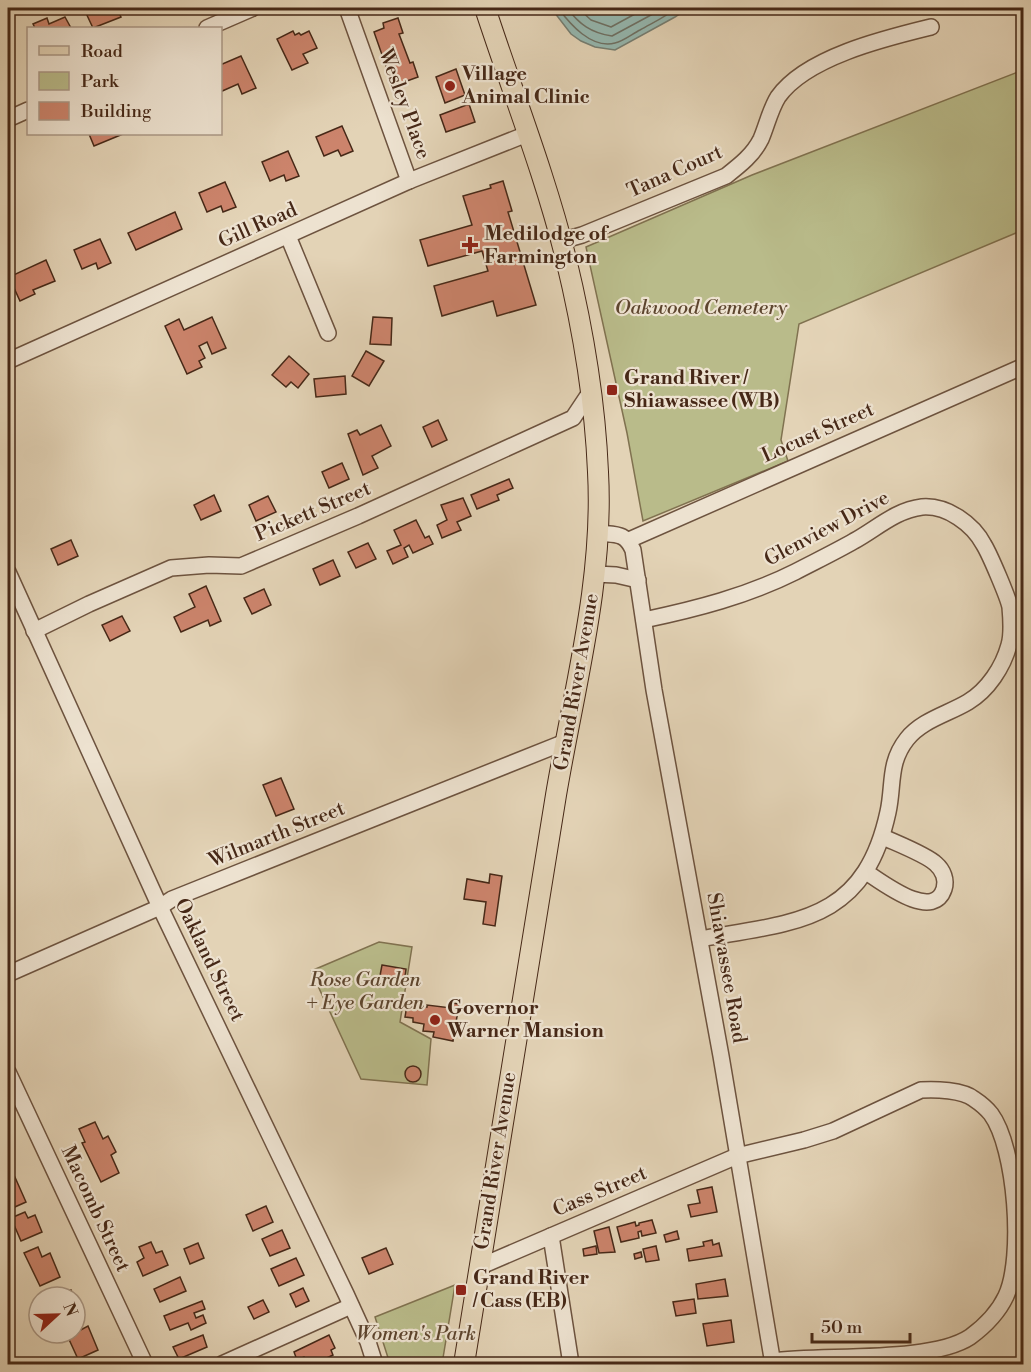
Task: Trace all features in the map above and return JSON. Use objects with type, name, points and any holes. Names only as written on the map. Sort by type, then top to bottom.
[{"type":"main road","name":"Grand River Avenue","points":[[464,1365],[565,742],[595,574],[598,533],[598,473],[586,352],[561,241],[485,8]]},
{"type":"street","points":[[209,27],[253,8]]},
{"type":"street","name":"Wesley Place","points":[[347,8],[409,181]]},
{"type":"street","name":"Tana Court","points":[[561,241],[582,236],[726,176],[747,160],[760,141],[778,97],[795,78],[866,45],[931,27]]},
{"type":"street","points":[[8,119],[27,110]]},
{"type":"street","name":"Gill Road","points":[[8,361],[409,181],[527,134]]},
{"type":"street","points":[[288,236],[328,333]]},
{"type":"street","name":"Locust Street","points":[[629,540],[1023,366]]},
{"type":"street","name":"Pickett Street","points":[[34,631],[171,568],[209,565],[241,566],[351,519],[573,418],[591,391]]},
{"type":"street","name":"Glenview Drive","points":[[644,620],[708,606],[758,589],[856,541],[901,512],[924,507],[948,511],[969,524],[984,544],[1010,605],[1010,644],[997,672],[982,692],[963,705],[920,726],[907,739],[897,756],[891,778],[889,808],[883,837],[866,872],[850,891],[809,917],[700,939]]},
{"type":"street","points":[[598,533],[618,535],[629,540]]},
{"type":"street","name":"Shiawassee Road","points":[[629,540],[633,550],[654,690],[700,939],[773,1363]]},
{"type":"street","name":"Oakland Street","points":[[8,572],[160,907],[368,1342],[375,1365]]},
{"type":"street","points":[[595,574],[616,575],[638,580]]},
{"type":"street","name":"Wilmarth Street","points":[[8,974],[160,907],[172,899],[565,742]]},
{"type":"street","points":[[866,872],[922,903],[930,903],[939,899],[944,889],[942,871],[935,862],[883,837]]},
{"type":"street","name":"Macomb Street","points":[[8,1072],[145,1365]]},
{"type":"street","name":"Cass Street","points":[[479,1267],[737,1156],[833,1131],[921,1090],[934,1089],[972,1097],[991,1115],[1002,1137],[1010,1167],[1017,1241],[1014,1269],[1007,1295],[991,1320],[969,1338],[938,1349],[773,1363]]},
{"type":"street","points":[[551,1236],[571,1365]]},
{"type":"street","points":[[222,1365],[351,1306]]},
{"type":"green space","name":"Oakwood Cemetery","points":[[1023,70],[1023,230],[799,324],[781,440],[788,461],[643,521],[627,433],[586,247],[752,175]]},
{"type":"green space","name":"Rose Garden + Eye Garden","points":[[379,942],[412,947],[400,1022],[431,1039],[427,1085],[361,1079],[311,971]]},
{"type":"green space","name":"Women's Park","points":[[455,1285],[442,1364],[390,1364],[375,1317]]},
{"type":"water","points":[[551,8],[683,8],[681,13],[675,17],[615,50],[595,47],[581,41],[571,34]]},
{"type":"building","points":[[94,8],[117,8],[121,17],[93,27],[85,11]]},
{"type":"building","points":[[65,17],[70,27],[34,27],[33,24],[47,18],[49,24]]},
{"type":"building","points":[[398,18],[403,33],[399,34],[418,77],[393,86],[374,32],[384,28],[383,23]]},
{"type":"building","points":[[293,31],[295,35],[299,33],[301,35],[309,31],[317,48],[303,54],[308,63],[292,70],[277,39]]},
{"type":"building","points":[[241,56],[256,88],[242,94],[238,84],[222,91],[222,64]]},
{"type":"building","name":"Village Animal Clinic","points":[[456,69],[465,95],[445,103],[436,77]]},
{"type":"building","points":[[469,104],[475,122],[446,132],[440,115]]},
{"type":"building","points":[[342,126],[353,151],[341,156],[338,150],[324,156],[316,137]]},
{"type":"building","points":[[89,135],[121,135],[94,146]]},
{"type":"building","points":[[288,151],[299,176],[286,181],[284,175],[270,181],[262,162]]},
{"type":"building","name":"Medilodge of Farmington","points":[[503,181],[512,211],[508,212],[536,305],[497,316],[493,301],[442,316],[434,286],[488,271],[482,251],[428,266],[420,240],[472,225],[463,196],[491,188],[490,185]]},
{"type":"building","points":[[225,182],[236,207],[223,212],[221,206],[207,212],[199,193]]},
{"type":"building","points":[[175,212],[182,229],[136,250],[128,233]]},
{"type":"building","points":[[100,239],[111,263],[98,269],[96,263],[82,269],[74,250]]},
{"type":"building","points":[[46,260],[55,281],[33,290],[35,294],[20,301],[9,277]]},
{"type":"building","points":[[212,317],[226,348],[212,354],[207,342],[199,346],[205,358],[199,361],[202,367],[187,374],[165,326],[179,319],[184,330]]},
{"type":"building","points":[[373,317],[392,318],[391,345],[370,344]]},
{"type":"building","points":[[366,351],[384,361],[369,386],[352,376]]},
{"type":"building","points":[[289,356],[309,374],[298,388],[291,382],[286,387],[272,375]]},
{"type":"building","points":[[345,376],[346,394],[316,397],[314,379]]},
{"type":"building","points":[[438,420],[447,440],[432,447],[423,427]]},
{"type":"building","points":[[381,425],[391,446],[372,456],[378,468],[363,475],[348,434],[357,430],[360,435]]},
{"type":"building","points":[[342,463],[349,479],[329,488],[322,472]]},
{"type":"building","points":[[509,479],[513,488],[497,495],[499,500],[477,509],[471,495]]},
{"type":"building","points":[[214,495],[221,511],[201,520],[194,505]]},
{"type":"building","points":[[268,496],[276,512],[256,521],[249,505]]},
{"type":"building","points":[[463,498],[471,516],[457,522],[461,530],[442,538],[437,525],[447,520],[441,505]]},
{"type":"building","points":[[416,520],[425,538],[429,536],[433,544],[413,553],[409,545],[404,548],[408,557],[393,564],[387,551],[401,545],[394,530]]},
{"type":"building","points":[[71,540],[78,556],[58,565],[51,549]]},
{"type":"building","points":[[368,543],[376,559],[356,568],[348,552]]},
{"type":"building","points":[[333,560],[340,576],[320,585],[313,569]]},
{"type":"building","points":[[206,586],[221,621],[210,626],[208,620],[181,632],[174,617],[195,607],[189,594]]},
{"type":"building","points":[[264,589],[271,605],[252,614],[244,598]]},
{"type":"building","points":[[122,616],[130,631],[110,641],[102,625]]},
{"type":"building","points":[[281,778],[294,809],[276,816],[263,785]]},
{"type":"building","points":[[490,874],[502,876],[495,926],[483,924],[486,902],[464,899],[467,879],[489,883]]},
{"type":"building","points":[[382,965],[406,969],[404,985],[379,981]]},
{"type":"building","name":"Governor Warner Mansion","points":[[451,1003],[459,1004],[453,1041],[433,1037],[434,1032],[423,1031],[424,1024],[413,1022],[413,1018],[405,1017],[407,1005],[451,1008]]},
{"type":"building","points":[[413,1066],[421,1074],[413,1082],[405,1074]]},
{"type":"building","points":[[95,1122],[103,1139],[108,1136],[116,1152],[111,1155],[119,1173],[101,1182],[82,1143],[85,1142],[79,1129]]},
{"type":"building","points":[[14,1175],[26,1202],[8,1210],[8,1178]]},
{"type":"building","points":[[712,1187],[717,1212],[691,1217],[688,1205],[700,1203],[697,1190]]},
{"type":"building","points":[[266,1206],[273,1222],[253,1231],[246,1215]]},
{"type":"building","points":[[25,1212],[28,1218],[35,1215],[42,1232],[21,1241],[11,1218]]},
{"type":"building","points":[[652,1220],[656,1233],[642,1236],[641,1231],[638,1232],[639,1238],[621,1242],[617,1227],[635,1222],[636,1226]]},
{"type":"building","points":[[609,1227],[615,1252],[599,1253],[594,1231]]},
{"type":"building","points":[[282,1230],[290,1248],[270,1256],[262,1239]]},
{"type":"building","points":[[677,1231],[679,1239],[666,1242],[664,1235]]},
{"type":"building","points":[[712,1240],[713,1245],[719,1243],[722,1256],[689,1261],[687,1249],[704,1246],[703,1242]]},
{"type":"building","points":[[151,1242],[156,1253],[162,1251],[168,1265],[143,1276],[137,1262],[144,1258],[139,1247]]},
{"type":"building","points":[[198,1243],[204,1258],[190,1264],[184,1249]]},
{"type":"building","points":[[596,1246],[597,1254],[584,1256],[583,1249]]},
{"type":"building","points":[[656,1246],[659,1260],[646,1262],[643,1249]]},
{"type":"building","points":[[38,1247],[42,1257],[50,1253],[60,1277],[40,1285],[24,1253]]},
{"type":"building","points":[[386,1248],[393,1264],[369,1274],[362,1258]]},
{"type":"building","points":[[641,1252],[642,1257],[635,1259],[634,1254]]},
{"type":"building","points":[[296,1258],[304,1275],[279,1286],[271,1269]]},
{"type":"building","points":[[180,1277],[186,1291],[160,1302],[154,1289]]},
{"type":"building","points":[[725,1279],[728,1296],[698,1299],[696,1284]]},
{"type":"building","points":[[303,1288],[309,1301],[296,1307],[290,1294]]},
{"type":"building","points":[[694,1299],[696,1313],[676,1316],[673,1302]]},
{"type":"building","points":[[263,1300],[269,1312],[254,1319],[248,1307]]},
{"type":"building","points":[[202,1301],[205,1309],[194,1313],[196,1318],[203,1315],[206,1323],[191,1330],[188,1323],[170,1330],[164,1316]]},
{"type":"building","points":[[731,1320],[734,1342],[707,1346],[703,1324]]},
{"type":"building","points":[[87,1327],[98,1350],[78,1359],[72,1345],[87,1345]]},
{"type":"building","points":[[203,1335],[207,1347],[179,1359],[173,1347]]},
{"type":"building","points":[[329,1335],[335,1348],[331,1350],[333,1355],[318,1362],[319,1364],[307,1364],[304,1357],[297,1360],[294,1352]]},
{"type":"place","name":"Village Animal Clinic","points":[[450,86]]},
{"type":"place","name":"Medilodge of Farmington","points":[[470,245]]},
{"type":"place","name":"Grand River / Shiawassee (WB)","points":[[612,390]]},
{"type":"place","name":"Governor Warner Mansion","points":[[435,1020]]},
{"type":"place","name":"Grand River / Cass (EB)","points":[[461,1290]]}]
